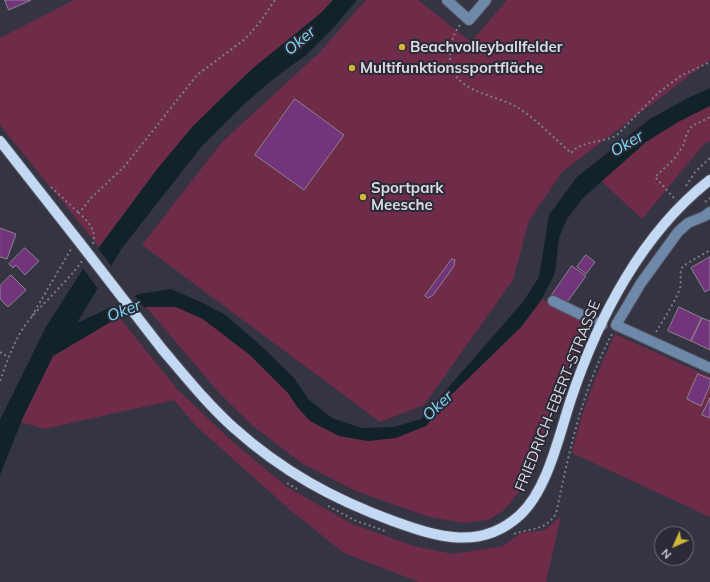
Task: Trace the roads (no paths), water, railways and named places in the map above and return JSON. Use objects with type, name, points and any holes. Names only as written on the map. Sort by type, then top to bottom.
[{"type":"main road","name":"FRIEDRICH-EBERT-STRASSE","points":[[0,141],[36,187],[76,246],[162,349],[233,428],[291,473],[312,486],[381,517],[438,536],[466,538],[483,536],[508,524],[520,515],[535,497],[551,460],[581,370],[625,279],[652,240],[684,203],[710,180]]},
{"type":"street","points":[[447,0],[469,20],[486,0]]},
{"type":"street","points":[[710,212],[705,216],[688,223],[678,232],[641,284],[616,325],[710,368]]},
{"type":"street","points":[[553,301],[602,325]]},
{"type":"water","name":"Oker","points":[[333,0],[357,0],[334,27],[306,55],[272,80],[241,107],[202,146],[122,248],[77,323],[139,294],[171,289],[224,314],[258,343],[294,378],[308,399],[332,418],[361,428],[394,427],[421,419],[523,302],[539,277],[549,215],[577,177],[650,119],[688,98],[710,88],[710,106],[680,121],[646,142],[583,198],[567,219],[559,238],[555,273],[542,299],[521,327],[450,396],[426,426],[396,438],[368,441],[339,436],[310,421],[298,408],[288,393],[250,355],[203,319],[176,307],[146,307],[119,317],[53,356],[24,415],[0,475],[0,420],[46,327],[83,269],[158,168],[193,126],[252,69],[321,13]]},
{"type":"place","name":"Beachvolleyballfelder","points":[[402,47]]},
{"type":"place","name":"Multifunktionssportfläche","points":[[352,68]]},
{"type":"place","name":"Sportpark Meesche","points":[[363,197]]}]
